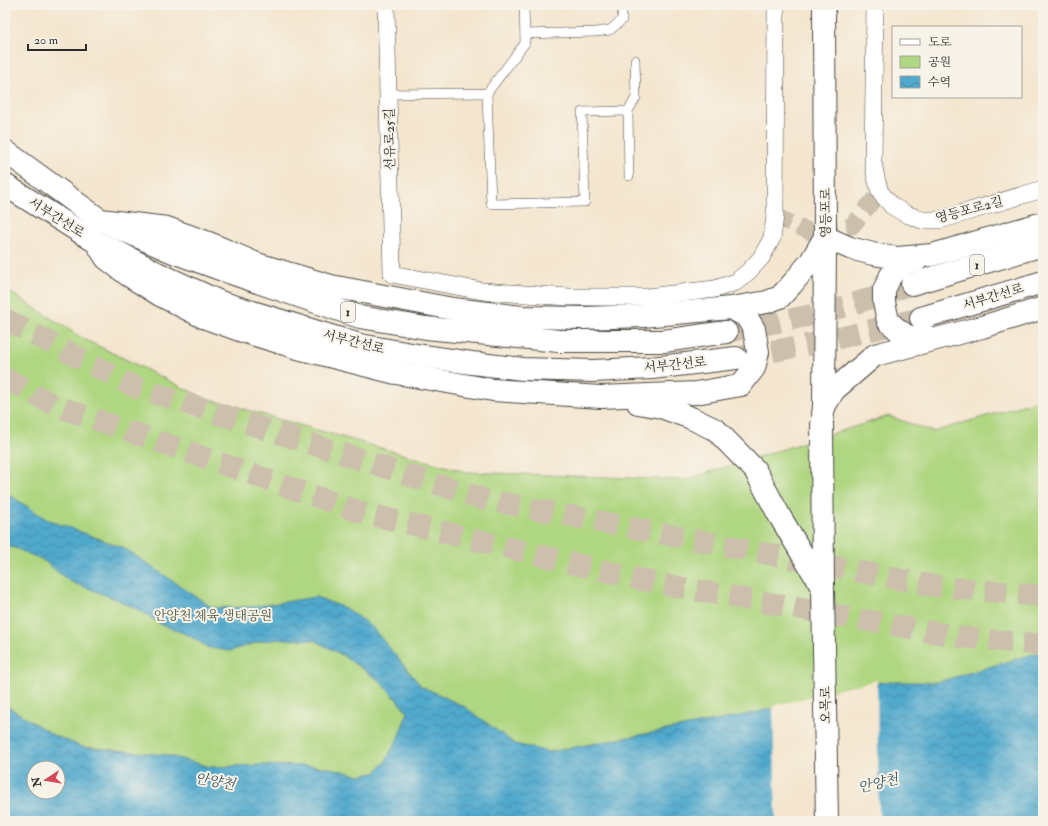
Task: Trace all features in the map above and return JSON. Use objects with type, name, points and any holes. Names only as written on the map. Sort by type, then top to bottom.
[{"type":"main road","name":"영등포로","points":[[823,589],[823,414],[826,237],[824,5]]},
{"type":"main road","name":"서부간선로","points":[[5,152],[100,220],[173,252],[360,316],[426,328],[559,341],[664,342],[726,332]]},
{"type":"main road","name":"서부간선로","points":[[5,185],[96,242],[157,273],[220,302],[360,345],[415,355],[523,369],[593,371],[652,368],[736,358]]},
{"type":"main road","points":[[100,220],[167,228],[209,243],[257,264],[331,286],[453,309],[522,317],[584,318],[643,316],[731,308],[766,302],[780,297],[793,283],[811,260],[826,237],[850,248],[881,256],[897,258],[932,255]]},
{"type":"main road","points":[[948,336],[916,338],[907,336],[888,321],[884,302],[884,290],[890,275],[903,264],[1043,223]]},
{"type":"main road","points":[[96,242],[106,258],[128,274],[160,295],[203,317],[263,338],[396,373],[493,390],[601,396],[696,393],[741,385],[754,368],[758,352],[754,329],[746,316],[731,308]]},
{"type":"main road","name":"1","points":[[912,284],[1043,245]]},
{"type":"main road","name":"서부간선로","points":[[920,318],[1043,282]]},
{"type":"main road","points":[[823,414],[834,390],[875,355],[982,327],[1043,308]]},
{"type":"main road","points":[[601,396],[661,407],[691,418],[716,430],[755,470],[779,515],[823,589]]},
{"type":"main road","name":"오목로","points":[[823,589],[827,821]]},
{"type":"street","name":"선유로25길","points":[[386,5],[392,274],[482,291],[569,297],[647,297],[715,290],[736,282],[761,258],[772,238],[775,216],[776,5]]},
{"type":"street","name":"영등포로2길","points":[[875,5],[874,162],[880,192],[892,206],[906,214],[922,220],[940,220],[1043,189]]},
{"type":"lane","points":[[524,5],[525,42],[487,93],[491,204],[585,202],[582,112],[628,111]]},
{"type":"lane","points":[[525,34],[596,32],[610,30],[622,20],[622,5]]},
{"type":"lane","points":[[629,176],[628,111],[636,98],[634,60]]},
{"type":"lane","points":[[388,94],[487,93]]},
{"type":"green space","name":"안양천 체육 생태공원","points":[[5,289],[84,339],[204,398],[466,472],[684,480],[889,416],[933,432],[1043,399],[1043,821],[5,821]]},
{"type":"water","name":"안양천","points":[[5,492],[46,519],[124,548],[213,608],[251,607],[316,597],[345,608],[372,627],[421,686],[465,707],[515,744],[549,752],[741,716],[880,682],[938,682],[1043,651],[1043,821],[5,821],[5,705],[53,735],[83,747],[166,755],[211,767],[258,765],[312,766],[330,768],[358,775],[375,773],[386,761],[397,740],[408,712],[380,681],[342,655],[314,640],[283,639],[262,641],[230,651],[209,648],[188,635],[160,624],[143,612],[118,600],[69,581],[43,560],[15,548],[5,546]]},
{"type":"pier","points":[[877,680],[879,821],[776,821],[773,706]]},
{"type":"tunnel","points":[[775,216],[811,232],[852,226],[880,192]]},
{"type":"tunnel","points":[[726,332],[812,315],[850,305],[912,284]]},
{"type":"tunnel","points":[[740,357],[818,343],[921,318]]},
{"type":"tunnel","points":[[5,319],[135,387],[483,499],[934,586],[1043,596]]},
{"type":"tunnel","points":[[5,378],[54,405],[360,512],[655,583],[960,637],[1043,645]]}]
